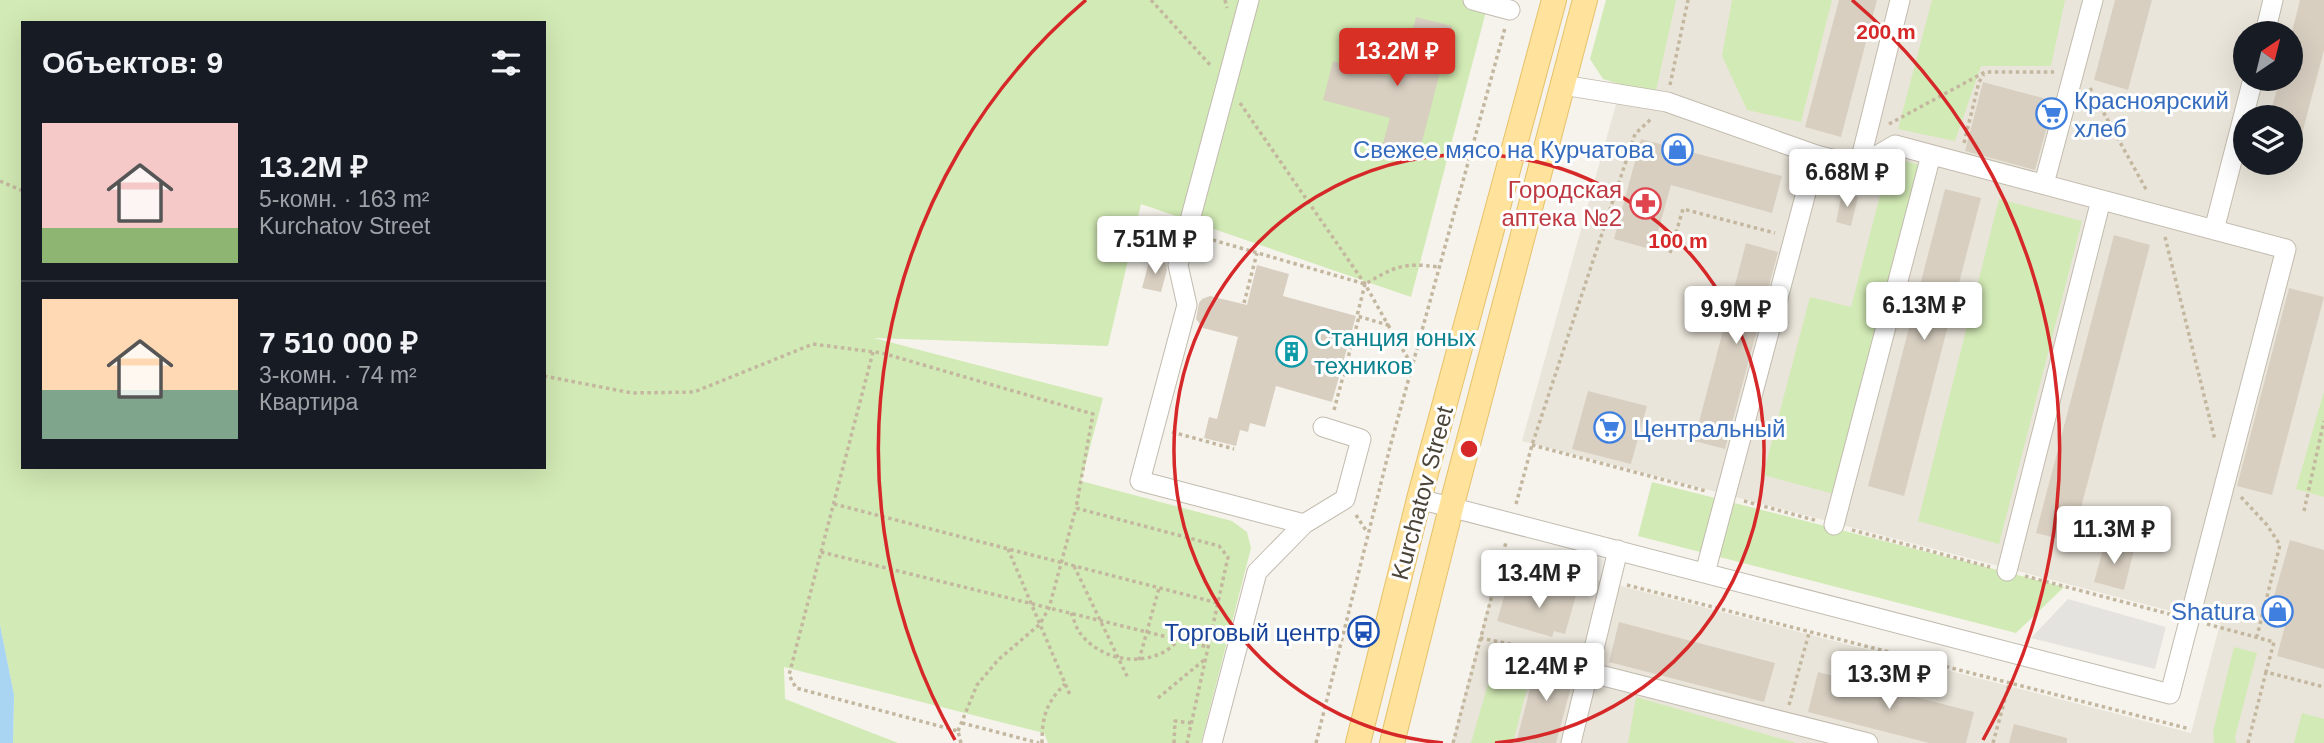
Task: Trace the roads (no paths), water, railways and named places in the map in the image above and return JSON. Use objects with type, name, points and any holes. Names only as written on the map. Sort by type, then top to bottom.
[{"type":"main road","name":"Kurchatov Street","points":[[1359,743],[1419,499],[1554,0]]},
{"type":"main road","name":"Kurchatov Street","points":[[1392,743],[1585,0]]},
{"type":"street","points":[[1249,0],[1178,265],[1187,304],[1140,481],[1304,524]]},
{"type":"street","points":[[1473,0],[1510,10]]},
{"type":"street","points":[[1859,166],[1900,0]]},
{"type":"street","points":[[2044,184],[2093,0]]},
{"type":"street","points":[[2267,21],[2273,0]]},
{"type":"street","points":[[1419,499],[2169,694],[2286,249],[1895,145],[1859,166],[1816,155],[1667,102],[1563,85]]},
{"type":"street","points":[[2214,230],[2250,91]]},
{"type":"street","points":[[1705,573],[1816,155]]},
{"type":"street","points":[[1834,525],[1931,155]]},
{"type":"street","points":[[2007,571],[2101,200]]},
{"type":"street","points":[[1212,743],[1257,572],[1304,524],[1345,499],[1362,439],[1326,428]]},
{"type":"street","points":[[1571,743],[1618,550]]},
{"type":"street","points":[[1590,666],[1868,743]]},
{"type":"water","points":[[0,625],[14,695],[13,743],[0,743]]},
{"type":"place","name":"Красноярский хлеб","points":[[2051,114]]},
{"type":"place","name":"Свежее мясо на Курчатова","points":[[1677,149]]},
{"type":"place","name":"Городская аптека №2","points":[[1645,203]]},
{"type":"place","name":"Станция юных техников","points":[[1291,351]]},
{"type":"place","name":"Центральный","points":[[1610,428]]},
{"type":"place","name":"Shatura","points":[[2278,611]]},
{"type":"place","name":"Торговый центр","points":[[1363,632]]}]
